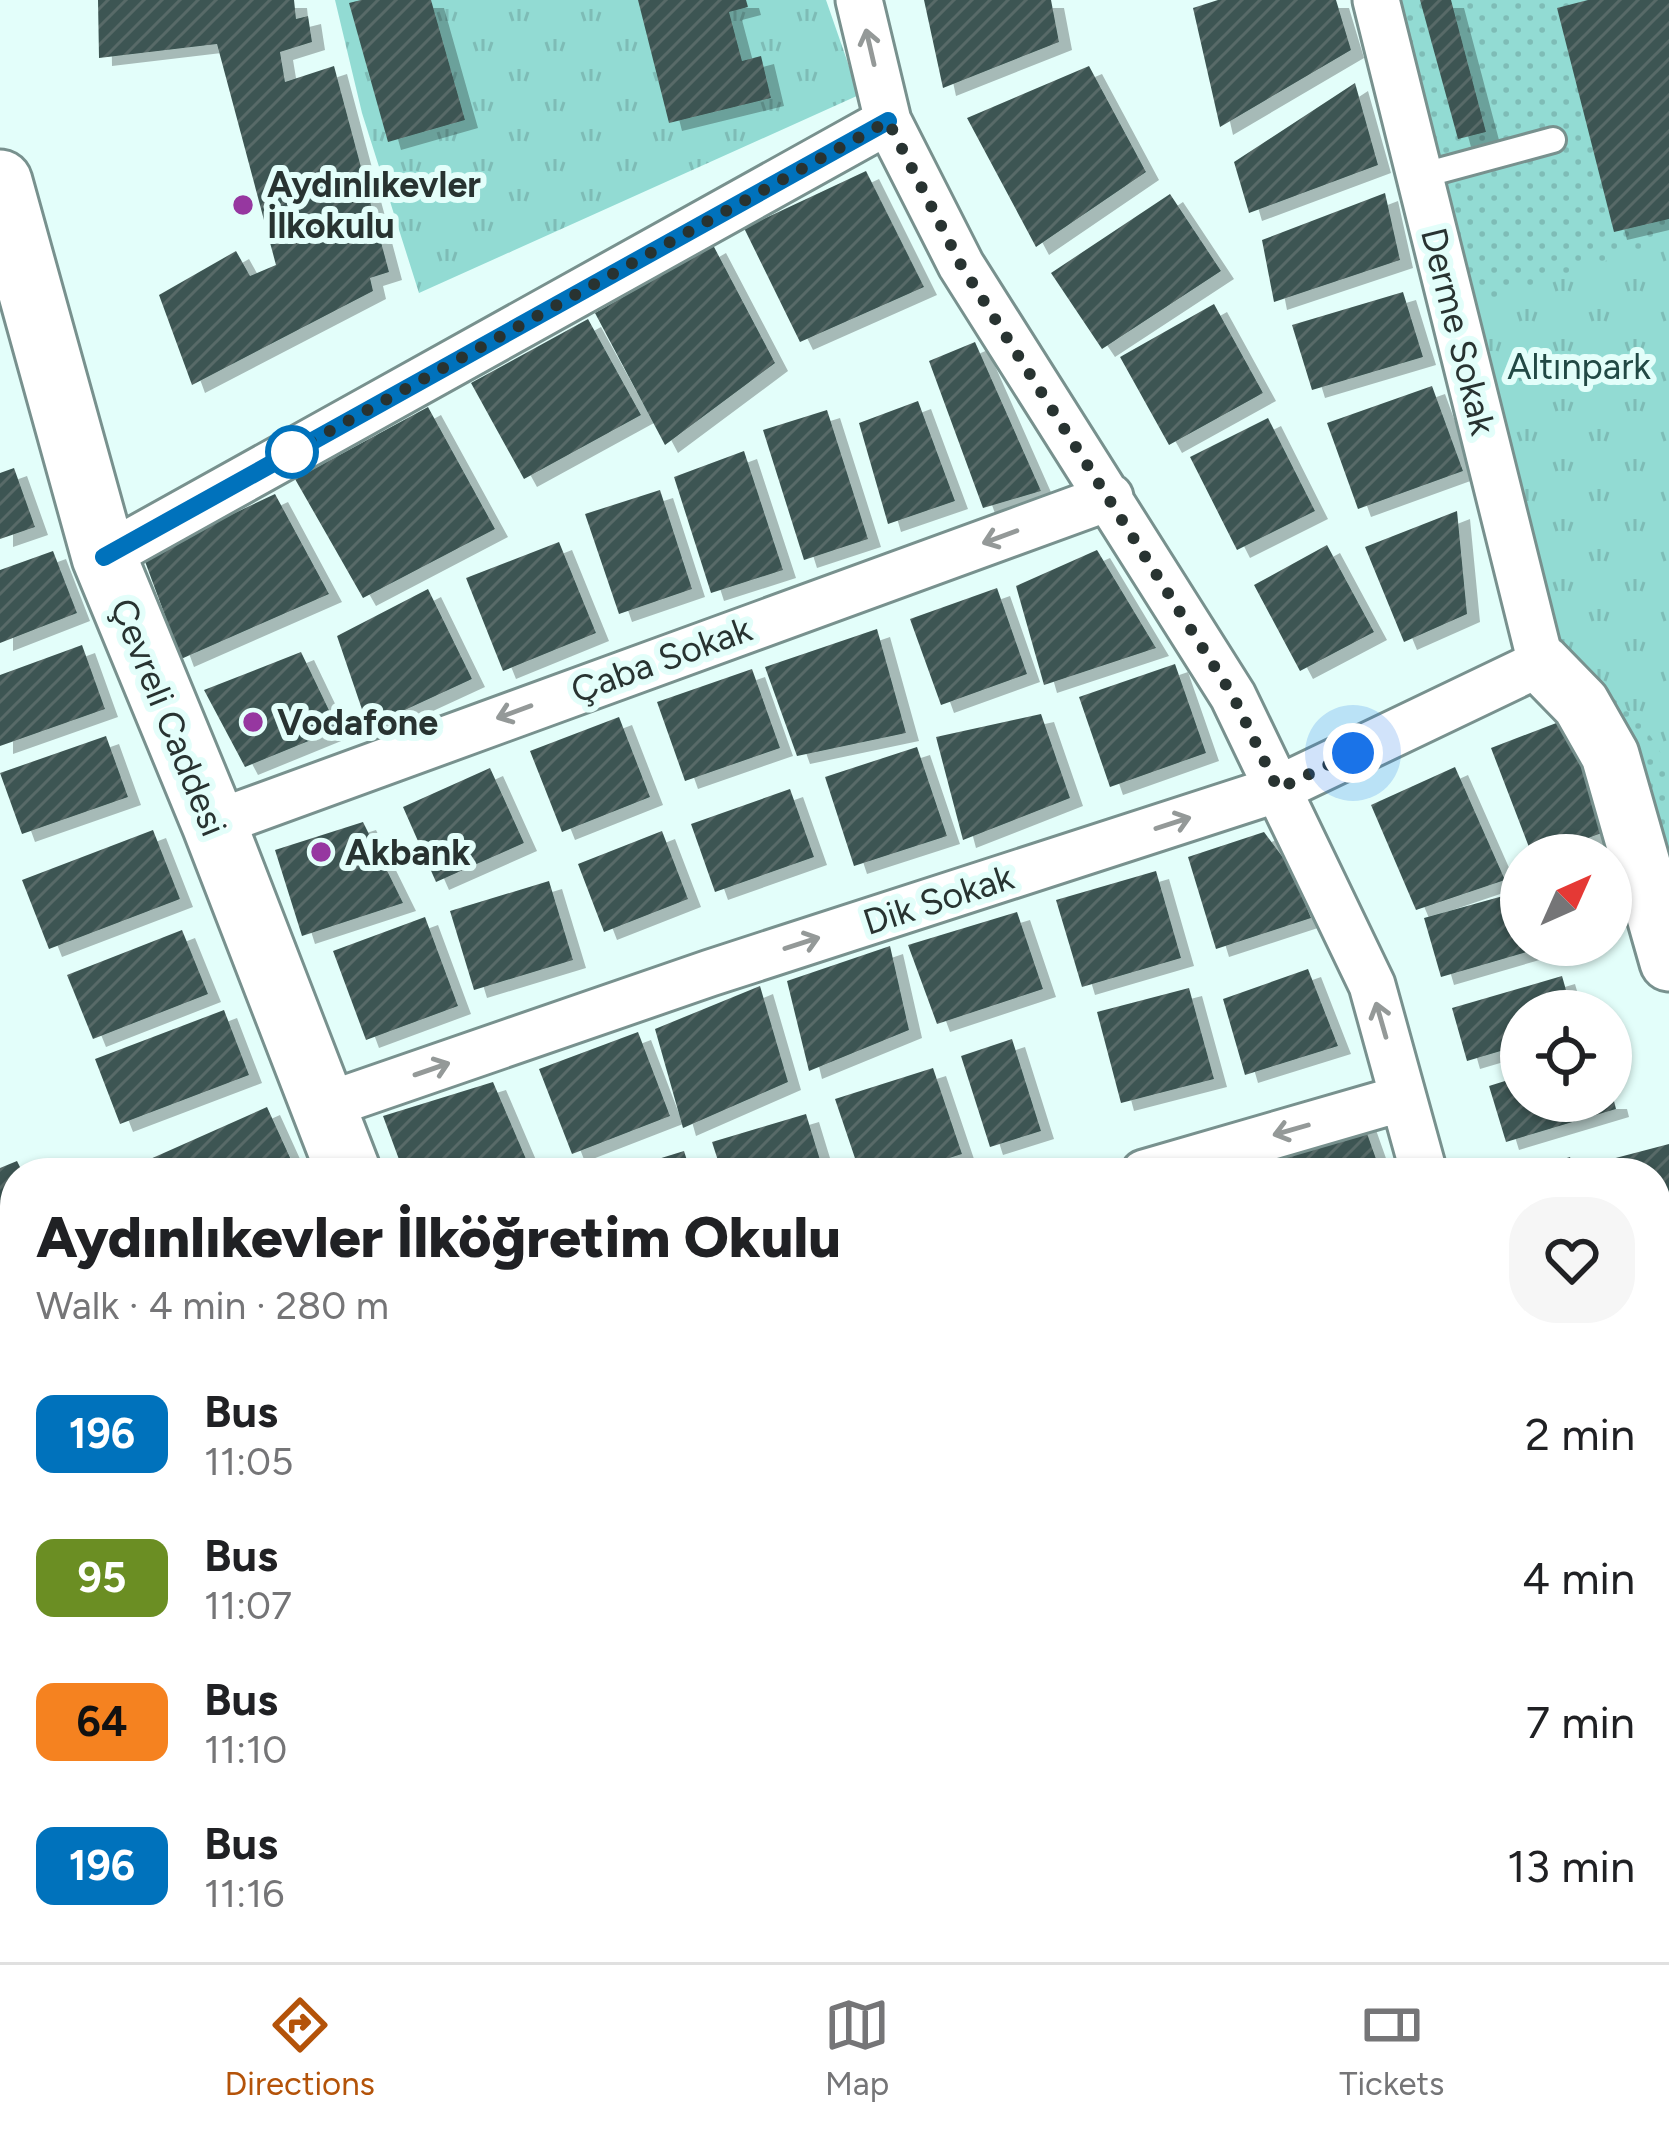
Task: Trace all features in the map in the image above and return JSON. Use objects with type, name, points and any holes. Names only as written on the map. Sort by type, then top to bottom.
[{"type":"main road","name":"Çevreli Caddesi","points":[[0,182],[8,249],[104,557],[214,824],[343,1158]]},
{"type":"street","points":[[859,0],[888,121],[961,265],[1233,696],[1372,985],[1420,1158]]},
{"type":"street","name":"Derme Sokak","points":[[1376,0],[1541,663]]},
{"type":"street","points":[[104,557],[888,121]]},
{"type":"street","name":"Çaba Sokak","points":[[214,824],[1110,497]]},
{"type":"street","points":[[1541,663],[1581,704],[1610,754],[1669,962]]},
{"type":"street","name":"Dik Sokak","points":[[322,1107],[710,973],[1278,789],[1541,663]]},
{"type":"street","points":[[1195,1158],[1403,1097]]},
{"type":"lane","points":[[1420,176],[1553,140]]},
{"type":"green space","points":[[335,0],[826,0],[859,95],[419,293],[362,113]]},
{"type":"green space","points":[[1376,0],[1669,0],[1669,962]]},
{"type":"green space","name":"Altınpark","points":[[1669,240],[1669,775],[1662,755],[1639,722],[1558,660],[1472,305]]},
{"type":"building","points":[[98,0],[294,0],[296,19],[308,16],[312,42],[280,52],[285,82],[334,66],[389,272],[370,278],[373,291],[192,385],[159,295],[236,251],[250,276],[276,265],[217,44],[99,58]]},
{"type":"building","points":[[431,0],[465,120],[388,142],[349,3]]},
{"type":"building","points":[[638,0],[746,0],[748,7],[729,12],[742,61],[761,56],[771,98],[669,123]]},
{"type":"building","points":[[924,0],[1051,0],[1059,42],[943,88]]},
{"type":"building","points":[[1218,0],[1336,0],[1351,50],[1220,127],[1193,8]]},
{"type":"building","points":[[1420,0],[1451,0],[1486,132],[1458,139]]},
{"type":"building","points":[[1588,0],[1669,0],[1669,219],[1614,232],[1557,8]]},
{"type":"building","points":[[1089,66],[1146,172],[1036,247],[967,118]]},
{"type":"building","points":[[1355,83],[1378,165],[1249,213],[1234,162]]},
{"type":"building","points":[[866,171],[924,287],[800,342],[744,228]]},
{"type":"building","points":[[1385,193],[1400,260],[1274,302],[1262,240]]},
{"type":"building","points":[[1170,194],[1221,271],[1102,349],[1051,273]]},
{"type":"building","points":[[713,245],[775,363],[665,445],[595,313]]},
{"type":"building","points":[[1403,292],[1423,357],[1312,390],[1292,325]]},
{"type":"building","points":[[1214,304],[1263,393],[1169,445],[1120,357]]},
{"type":"building","points":[[588,319],[641,415],[524,479],[471,383]]},
{"type":"building","points":[[975,342],[1041,491],[983,508],[929,361]]},
{"type":"building","points":[[1432,386],[1463,471],[1358,509],[1327,423]]},
{"type":"building","points":[[918,401],[955,501],[888,524],[859,423]]},
{"type":"building","points":[[428,407],[495,529],[363,598],[295,479]]},
{"type":"building","points":[[827,410],[868,539],[804,560],[763,430]]},
{"type":"building","points":[[1268,418],[1315,511],[1237,550],[1190,457]]},
{"type":"building","points":[[744,451],[783,570],[711,593],[674,477]]},
{"type":"building","points":[[14,468],[35,527],[0,539],[0,473]]},
{"type":"building","points":[[660,490],[692,589],[619,614],[585,514]]},
{"type":"building","points":[[275,494],[329,594],[181,659],[143,556]]},
{"type":"building","points":[[1457,511],[1467,614],[1404,642],[1365,547]]},
{"type":"building","points":[[559,542],[596,633],[503,671],[466,578]]},
{"type":"building","points":[[1327,545],[1374,632],[1300,671],[1254,585]]},
{"type":"building","points":[[1097,550],[1156,648],[1044,685],[1016,586]]},
{"type":"building","points":[[53,551],[77,613],[0,643],[0,570]]},
{"type":"building","points":[[997,588],[1027,674],[941,705],[910,619]]},
{"type":"building","points":[[428,589],[472,679],[368,727],[337,636]]},
{"type":"building","points":[[877,629],[906,733],[797,756],[765,667]]},
{"type":"building","points":[[82,645],[105,709],[0,746],[0,675]]},
{"type":"building","points":[[301,652],[338,729],[245,767],[204,690]]},
{"type":"building","points":[[1175,664],[1206,753],[1110,787],[1079,697]]},
{"type":"building","points":[[752,669],[780,748],[685,781],[657,702]]},
{"type":"building","points":[[1041,714],[1070,798],[963,840],[936,737]]},
{"type":"building","points":[[619,717],[650,797],[562,832],[530,751]]},
{"type":"building","points":[[1572,717],[1615,828],[1599,834],[1524,834],[1491,748]]},
{"type":"building","points":[[106,736],[128,797],[22,834],[0,773]]},
{"type":"building","points":[[917,747],[947,836],[854,866],[825,777]]},
{"type":"building","points":[[1455,767],[1500,869],[1500,882],[1416,910],[1371,805]]},
{"type":"building","points":[[490,768],[524,843],[436,882],[403,807]]},
{"type":"building","points":[[790,789],[814,857],[715,892],[691,824]]},
{"type":"building","points":[[363,822],[403,903],[302,936],[275,850]]},
{"type":"building","points":[[153,830],[180,899],[49,949],[22,880]]},
{"type":"building","points":[[662,831],[688,899],[604,932],[578,864]]},
{"type":"building","points":[[1264,832],[1290,867],[1311,918],[1216,949],[1188,857]]},
{"type":"building","points":[[1156,871],[1181,958],[1082,987],[1056,900]]},
{"type":"building","points":[[549,881],[573,960],[474,990],[450,911]]},
{"type":"building","points":[[1500,897],[1500,960],[1441,977],[1424,918]]},
{"type":"building","points":[[1017,912],[1043,989],[937,1024],[908,945]]},
{"type":"building","points":[[425,917],[458,1006],[366,1040],[333,951]]},
{"type":"building","points":[[182,930],[208,994],[93,1039],[67,975]]},
{"type":"building","points":[[890,946],[909,1030],[809,1071],[787,981]]},
{"type":"building","points":[[1308,969],[1338,1046],[1245,1075],[1223,999]]},
{"type":"building","points":[[1562,976],[1566,990],[1514,990]]},
{"type":"building","points":[[760,986],[788,1082],[683,1128],[655,1029]]},
{"type":"building","points":[[1189,988],[1214,1079],[1121,1103],[1097,1012]]},
{"type":"building","points":[[1500,994],[1500,1051],[1467,1061],[1452,1008]]},
{"type":"building","points":[[224,1010],[249,1075],[120,1124],[95,1059]]},
{"type":"building","points":[[638,1032],[670,1116],[572,1154],[539,1069]]},
{"type":"building","points":[[1012,1039],[1041,1131],[990,1147],[961,1056]]},
{"type":"building","points":[[933,1068],[962,1154],[855,1158],[835,1099]]},
{"type":"building","points":[[493,1082],[526,1158],[398,1158],[383,1116]]},
{"type":"building","points":[[1500,1083],[1500,1122],[1573,1122],[1506,1142],[1489,1086]]},
{"type":"building","points":[[267,1107],[290,1158],[152,1158]]},
{"type":"building","points":[[806,1114],[819,1158],[717,1158],[712,1142]]},
{"type":"building","points":[[1363,1122],[1376,1158],[1284,1158],[1281,1150]]},
{"type":"building","points":[[1669,1144],[1669,1158],[1616,1158]]},
{"type":"bus line","name":"196","points":[[104,557],[888,121]]},
{"type":"place","name":"Aydınlıkevler İlkokulu","points":[[243,205]]},
{"type":"place","name":"Vodafone","points":[[253,722]]},
{"type":"place","name":"Akbank","points":[[321,852]]},
{"type":"route","points":[[292,452],[888,121],[961,265],[1233,696],[1278,789],[1353,753]]}]
